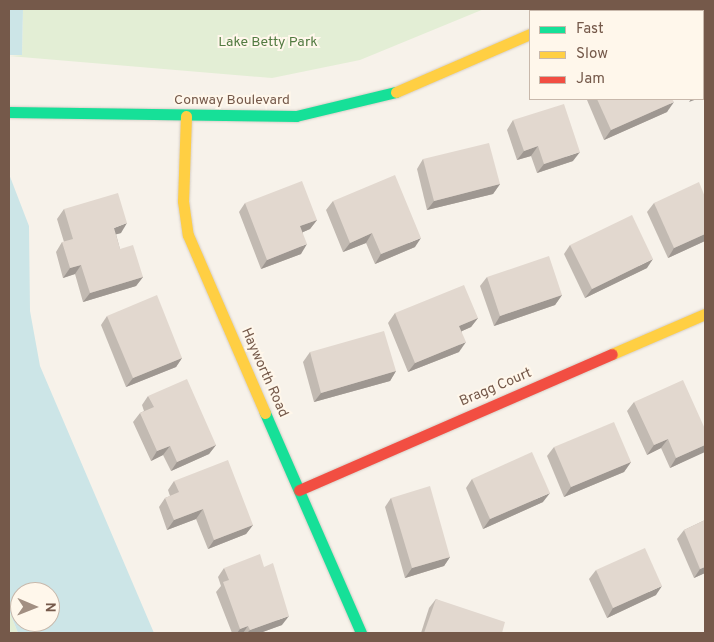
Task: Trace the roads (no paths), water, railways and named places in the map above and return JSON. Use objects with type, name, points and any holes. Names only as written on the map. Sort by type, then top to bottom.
[{"type":"street","name":"Conway Boulevard","points":[[9,112],[258,118],[341,109],[384,97],[529,34]]},
{"type":"street","name":"Hayworth Road","points":[[186,116],[182,201],[188,235],[361,633]]},
{"type":"street","name":"Bragg Court","points":[[299,490],[705,314]]},
{"type":"water","points":[[9,9],[23,9],[22,55],[9,55]]},
{"type":"water","points":[[9,174],[29,226],[30,311],[40,366],[154,633],[18,633],[60,632],[60,582],[10,582],[10,613]]},
{"type":"park label","name":"Lake Betty Park","points":[[268,43]]}]
